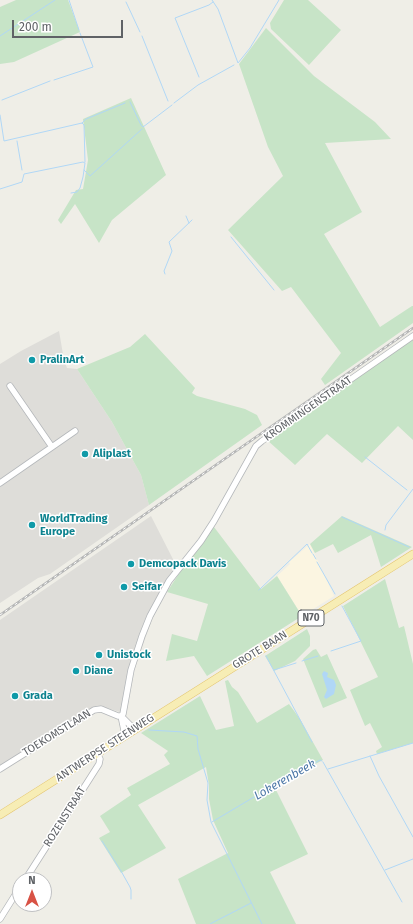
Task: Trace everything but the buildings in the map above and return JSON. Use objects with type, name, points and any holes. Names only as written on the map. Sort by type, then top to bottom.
[{"type":"main road","name":"GROTE BAAN","points":[[210,682],[413,554]]},
{"type":"main road","name":"ANTWERPSE STEENWEG","points":[[0,815],[210,682]]},
{"type":"street","name":"KROMMINGENSTRAAT","points":[[121,716],[123,714],[131,670],[150,616],[169,581],[208,531],[256,446],[413,336]]},
{"type":"street","points":[[10,386],[52,447]]},
{"type":"street","points":[[0,483],[75,431]]},
{"type":"street","name":"TOEKOMSTLAAN","points":[[0,770],[90,711],[101,709],[121,716],[134,729]]},
{"type":"street","points":[[121,716],[125,735]]},
{"type":"street","name":"ROZENSTRAAT","points":[[30,872],[99,764],[100,759],[97,753]]},
{"type":"street","points":[[0,919],[12,900]]},
{"type":"shaded area","points":[[59,331],[64,360],[67,368],[77,369],[112,422],[141,475],[149,505],[50,574],[38,578],[0,603],[0,364]]},
{"type":"shaded area","points":[[151,516],[178,569],[153,617],[133,672],[126,714],[107,708],[96,710],[0,772],[0,620]]},
{"type":"shaded area","points":[[310,544],[334,596],[302,616],[277,576],[290,564],[289,562]]},
{"type":"green space","points":[[16,0],[68,0],[80,32],[14,62],[0,64],[0,7]]},
{"type":"green space","points":[[284,0],[308,0],[341,30],[309,65],[271,29],[270,23]]},
{"type":"green space","points":[[266,28],[314,76],[375,122],[391,139],[325,143],[362,212],[324,234],[380,327],[412,306],[413,323],[325,385],[321,379],[341,353],[291,287],[282,291],[228,230],[283,176],[268,147],[239,64]]},
{"type":"green space","points":[[131,98],[166,175],[112,220],[99,243],[75,204],[61,224],[58,220],[76,190],[83,189],[88,160],[83,119]]},
{"type":"green space","points":[[145,334],[195,388],[192,393],[197,396],[245,409],[257,415],[262,425],[149,505],[141,475],[112,422],[77,369],[130,347]]},
{"type":"green space","points":[[413,338],[413,440],[398,426],[362,463],[327,434],[295,465],[267,440]]},
{"type":"green space","points":[[342,516],[412,547],[381,567],[371,535],[338,553],[333,544],[315,553],[310,544]]},
{"type":"green space","points":[[214,527],[261,589],[277,576],[302,616],[207,676],[194,656],[166,661],[172,634],[197,641],[208,604],[167,592],[182,569]]},
{"type":"green space","points":[[385,579],[399,628],[404,626],[413,664],[413,743],[377,754],[376,751],[382,747],[370,723],[365,726],[350,690],[378,677],[343,606]]},
{"type":"green space","points":[[307,629],[310,636],[310,646],[295,661],[274,671],[265,656]]},
{"type":"green space","points":[[316,649],[321,657],[327,654],[347,698],[323,708],[303,659]]},
{"type":"green space","points":[[228,680],[232,687],[238,692],[257,723],[289,704],[300,719],[323,760],[274,786],[308,854],[270,872],[296,924],[196,924],[178,879],[228,853],[213,820],[209,799],[209,785],[206,767],[138,805],[166,848],[121,873],[99,838],[110,832],[100,816],[131,795],[127,788],[170,764],[164,755],[168,751],[141,733],[200,696],[216,730],[234,726],[225,681]]},
{"type":"water","points":[[324,671],[328,673],[327,677],[334,680],[336,685],[334,694],[326,699],[324,697],[327,690],[322,674]]},
{"type":"waterway","points":[[0,36],[55,0]]},
{"type":"waterway","points":[[69,0],[79,30]]},
{"type":"waterway","points":[[212,0],[218,9],[238,63],[250,48],[279,0]]},
{"type":"waterway","points":[[126,2],[140,32]]},
{"type":"waterway","points":[[199,77],[175,18],[209,5],[213,2]]},
{"type":"waterway","points":[[54,80],[93,67],[80,33]]},
{"type":"waterway","points":[[142,36],[168,101]]},
{"type":"waterway","points":[[174,103],[198,85],[234,65]]},
{"type":"waterway","points":[[2,100],[50,81]]},
{"type":"waterway","points":[[130,102],[143,127],[172,105]]},
{"type":"waterway","points":[[82,123],[86,119],[125,103]]},
{"type":"waterway","points":[[0,115],[4,141],[82,123],[84,125],[85,162]]},
{"type":"waterway","points":[[0,189],[22,182],[24,174],[83,162],[85,163],[84,170],[90,176],[142,129]]},
{"type":"waterway","points":[[17,141],[22,170]]},
{"type":"waterway","points":[[71,193],[77,192],[80,188],[84,170]]},
{"type":"waterway","points":[[186,216],[189,223]]},
{"type":"waterway","points":[[165,274],[164,271],[172,251],[169,242],[192,220]]},
{"type":"waterway","points":[[231,237],[274,290]]},
{"type":"waterway","points":[[365,457],[407,490]]},
{"type":"waterway","points":[[385,530],[386,525],[413,489]]},
{"type":"waterway","points":[[342,517],[409,547]]},
{"type":"waterway","points":[[259,590],[307,544],[312,553]]},
{"type":"waterway","points":[[313,554],[316,559]]},
{"type":"waterway","points":[[317,562],[335,594]]},
{"type":"waterway","points":[[331,651],[361,641],[342,606]]},
{"type":"waterway","points":[[266,656],[312,742]]},
{"type":"waterway","points":[[302,661],[318,656]]},
{"type":"waterway","points":[[274,670],[296,663]]},
{"type":"waterway","points":[[149,730],[184,732],[197,736],[198,749],[208,783],[207,800],[211,822],[262,924]]},
{"type":"waterway","points":[[328,769],[413,743]]},
{"type":"waterway","points":[[370,756],[379,776],[413,837]]},
{"type":"waterway","name":"Lokerenbeek","points":[[212,822],[320,760],[322,761]]},
{"type":"waterway","name":"Lokerenbeek","points":[[323,762],[402,902]]},
{"type":"waterway","points":[[102,841],[130,887],[131,899]]},
{"type":"waterway","name":"Lokerenbeek","points":[[385,870],[413,859]]},
{"type":"waterway","points":[[210,924],[251,903]]},
{"type":"railway","points":[[0,615],[413,328]]},
{"type":"place","name":"PralinArt","points":[[32,360]]},
{"type":"place","name":"Aliplast","points":[[85,454]]},
{"type":"place","name":"WorldTrading Europe","points":[[32,525]]},
{"type":"place","name":"Demcopack Davis","points":[[131,564]]},
{"type":"place","name":"Seifar","points":[[124,587]]},
{"type":"place","name":"Unistock","points":[[99,655]]},
{"type":"place","name":"Diane","points":[[76,671]]},
{"type":"place","name":"Grada","points":[[15,696]]}]
